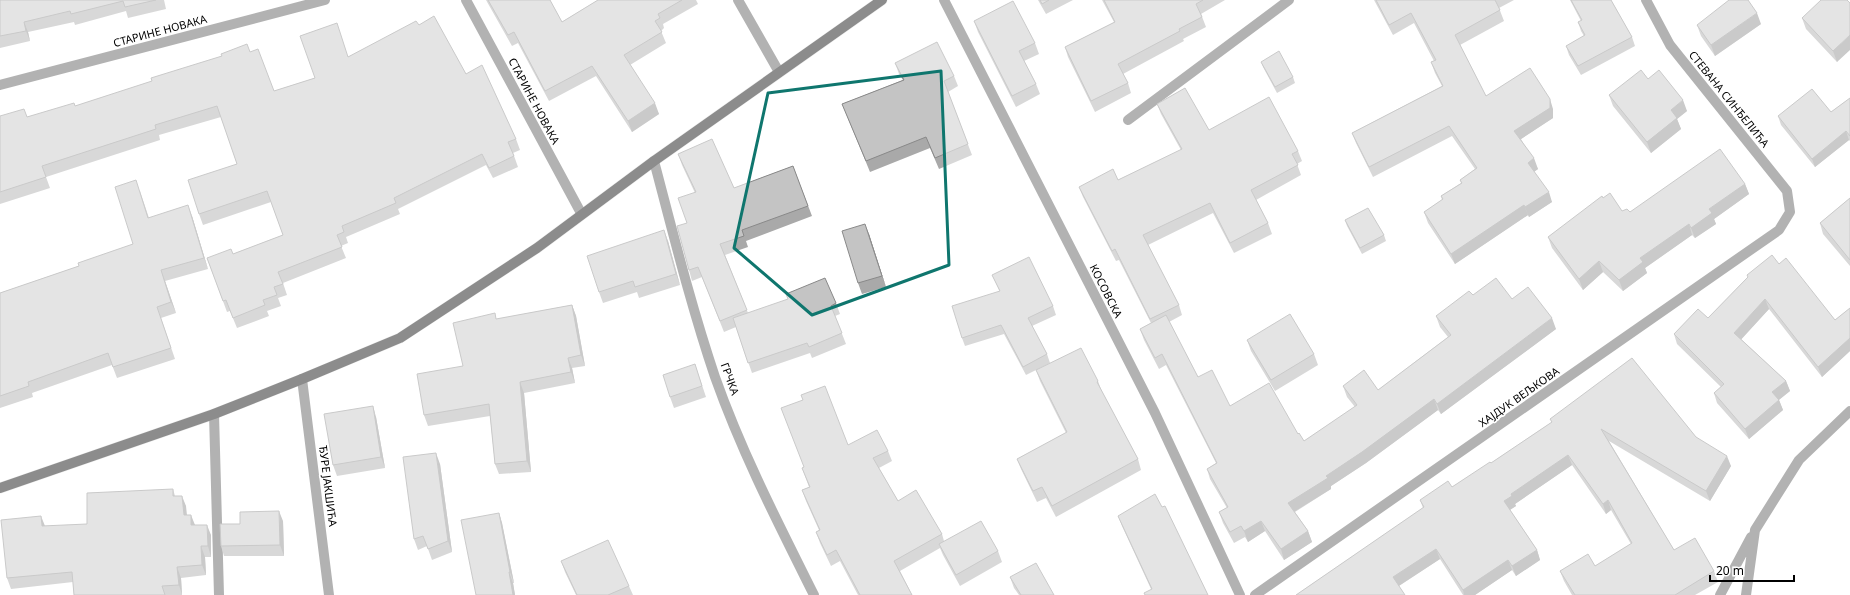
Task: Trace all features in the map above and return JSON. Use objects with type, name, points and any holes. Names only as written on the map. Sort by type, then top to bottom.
[{"type":"main road","points":[[0,488],[214,414],[400,338],[536,248],[581,213],[882,0]]},
{"type":"street","name":"СТАРИНЕ НОВАКА","points":[[0,85],[325,0]]},
{"type":"street","name":"СТАРИНЕ НОВАКА","points":[[466,0],[581,213]]},
{"type":"street","points":[[738,0],[779,72]]},
{"type":"street","name":"КОСОВСКА","points":[[944,0],[1155,413],[1240,595]]},
{"type":"street","points":[[1128,120],[1289,0]]},
{"type":"street","name":"СТЕВАНА СИНЂЕЛИЋА","points":[[1646,0],[1670,45],[1787,191],[1790,212]]},
{"type":"street","name":"ГРЧКА","points":[[654,161],[715,377],[753,472],[814,595]]},
{"type":"street","name":"ХАЈДУК ВЕЉКОВА","points":[[1255,595],[1779,230],[1790,212]]},
{"type":"street","name":"ЂУРЕ ЈАКШИЋА","points":[[302,379],[329,595]]},
{"type":"street","points":[[1720,595],[1755,530],[1799,460],[1850,411]]},
{"type":"street","points":[[214,414],[219,595]]},
{"type":"street","points":[[1746,595],[1755,530]]},
{"type":"highlighted area","points":[[941,71],[949,265],[812,315],[734,248],[768,93]]},
{"type":"building","points":[[0,0],[156,0],[125,7],[123,1],[71,14],[70,11],[24,22],[26,31],[0,36]]},
{"type":"building","points":[[488,0],[550,0],[562,22],[598,0],[682,0],[658,14],[660,18],[655,21],[662,32],[624,55],[655,103],[628,121],[592,66],[545,91],[514,32],[508,35]]},
{"type":"building","points":[[1040,0],[1049,0],[1042,4]]},
{"type":"building","points":[[1104,0],[1203,0],[1196,4],[1202,17],[1179,29],[1180,31],[1118,64],[1128,83],[1091,101],[1065,47],[1115,22]]},
{"type":"building","points":[[1376,0],[1495,0],[1500,10],[1455,35],[1486,96],[1530,68],[1550,99],[1550,108],[1514,131],[1534,158],[1528,163],[1549,192],[1525,207],[1524,205],[1451,254],[1424,212],[1443,199],[1441,196],[1462,183],[1460,180],[1477,168],[1449,126],[1369,167],[1352,133],[1443,86],[1431,62],[1436,60],[1411,13],[1389,25]]},
{"type":"building","points":[[1571,0],[1611,0],[1632,37],[1578,66],[1566,46],[1585,35],[1578,22],[1582,20]]},
{"type":"building","points":[[1729,0],[1748,0],[1757,13],[1711,45],[1697,25]]},
{"type":"building","points":[[1821,0],[1847,0],[1850,3],[1850,35],[1833,51],[1802,18]]},
{"type":"building","points":[[1013,1],[1035,43],[1019,51],[1036,84],[1012,96],[974,21]]},
{"type":"building","points":[[434,16],[466,74],[482,65],[516,139],[508,142],[514,156],[489,168],[482,154],[394,198],[396,203],[342,226],[344,232],[337,235],[342,247],[278,272],[283,284],[274,287],[277,295],[263,300],[265,305],[233,318],[226,300],[223,301],[207,258],[231,249],[233,254],[283,235],[267,191],[199,214],[188,180],[237,164],[217,106],[155,125],[156,129],[42,166],[46,177],[0,192],[0,116],[24,109],[27,117],[74,103],[75,106],[152,81],[151,78],[222,56],[221,54],[247,44],[250,52],[258,49],[274,91],[315,78],[300,36],[337,23],[348,57],[416,21],[419,25]]},
{"type":"building","points":[[937,42],[954,76],[944,81],[968,144],[935,158],[926,137],[866,161],[842,104],[904,80],[895,63]]},
{"type":"building","points":[[1279,51],[1293,77],[1275,87],[1261,62]]},
{"type":"building","points":[[1641,70],[1648,79],[1659,70],[1683,100],[1671,110],[1677,118],[1647,142],[1609,95]]},
{"type":"building","points":[[1185,88],[1209,130],[1269,97],[1298,151],[1292,154],[1298,165],[1251,190],[1268,223],[1230,243],[1210,203],[1143,235],[1179,305],[1150,319],[1115,249],[1112,251],[1079,187],[1113,169],[1118,180],[1182,149],[1157,104]]},
{"type":"building","points":[[1812,89],[1831,112],[1850,98],[1850,136],[1846,131],[1812,159],[1778,116]]},
{"type":"building","points":[[712,139],[734,188],[793,166],[808,206],[742,230],[744,236],[720,244],[747,310],[720,321],[698,267],[689,270],[677,226],[687,223],[678,198],[696,192],[678,154]]},
{"type":"building","points":[[1720,149],[1745,184],[1709,209],[1712,213],[1691,228],[1689,224],[1640,258],[1643,262],[1619,280],[1599,261],[1579,279],[1548,237],[1602,196],[1603,198],[1610,193],[1622,211],[1627,209],[1630,212]]},
{"type":"building","points":[[136,180],[148,218],[188,205],[204,258],[161,270],[171,302],[157,307],[171,348],[113,367],[108,353],[28,382],[29,386],[0,396],[0,293],[79,266],[78,263],[133,244],[115,187]]},
{"type":"building","points":[[1850,198],[1850,260],[1820,223]]},
{"type":"building","points":[[1368,208],[1384,235],[1360,248],[1345,220]]},
{"type":"building","points":[[865,224],[882,276],[858,283],[842,231]]},
{"type":"building","points":[[664,230],[676,274],[635,287],[633,281],[599,292],[587,256]]},
{"type":"building","points":[[1772,255],[1779,264],[1786,258],[1835,320],[1850,308],[1850,338],[1818,367],[1765,299],[1734,333],[1786,381],[1772,392],[1779,400],[1745,429],[1714,393],[1724,384],[1674,334],[1698,309],[1708,318],[1748,277],[1747,275]]},
{"type":"building","points":[[1029,257],[1053,306],[1028,318],[1047,354],[1023,367],[1001,325],[962,338],[952,306],[1000,291],[992,275]]},
{"type":"building","points":[[825,278],[836,303],[831,306],[842,333],[809,347],[807,343],[748,363],[733,318],[788,299],[786,294]]},
{"type":"building","points":[[1496,278],[1512,299],[1528,287],[1552,318],[1437,404],[1434,399],[1362,452],[1326,476],[1328,478],[1288,503],[1308,531],[1281,549],[1261,521],[1244,531],[1241,526],[1230,532],[1219,512],[1228,507],[1207,469],[1217,463],[1162,354],[1155,358],[1140,329],[1166,315],[1198,377],[1212,370],[1230,406],[1269,383],[1298,434],[1299,433],[1304,441],[1357,405],[1343,386],[1364,370],[1378,390],[1451,335],[1436,316],[1469,291],[1473,295]]},
{"type":"building","points":[[572,305],[581,355],[568,358],[571,372],[520,382],[527,461],[495,464],[489,404],[424,415],[417,374],[463,366],[453,323],[495,313],[496,319]]},
{"type":"building","points":[[1290,314],[1314,354],[1271,380],[1247,340]]},
{"type":"building","points":[[1081,348],[1098,381],[1097,382],[1138,459],[1052,506],[1042,487],[1033,491],[1017,459],[1067,432],[1036,370]]},
{"type":"building","points":[[1632,358],[1696,437],[1727,456],[1706,491],[1601,429],[1674,550],[1695,538],[1714,571],[1675,595],[1575,595],[1560,571],[1588,554],[1595,566],[1632,543],[1608,500],[1603,504],[1568,455],[1511,494],[1512,496],[1504,501],[1537,550],[1512,566],[1508,560],[1463,590],[1436,549],[1393,577],[1405,595],[1296,595],[1424,507],[1420,500],[1448,481],[1452,487],[1552,422],[1550,419]]},
{"type":"building","points":[[695,364],[702,386],[670,397],[663,375]]},
{"type":"building","points":[[825,386],[848,445],[877,430],[888,451],[873,458],[898,501],[916,490],[942,534],[894,561],[912,595],[860,595],[836,550],[827,555],[816,532],[820,530],[802,490],[810,487],[802,468],[804,467],[781,408],[803,400],[801,395]]},
{"type":"building","points":[[373,406],[381,457],[333,465],[324,414]]},
{"type":"building","points":[[436,453],[448,541],[428,549],[423,536],[414,539],[403,457]]},
{"type":"building","points":[[173,489],[173,496],[182,496],[184,515],[191,515],[191,525],[207,525],[208,546],[201,546],[202,565],[177,567],[179,585],[162,586],[165,595],[74,595],[72,572],[7,578],[1,520],[41,516],[42,526],[87,524],[87,493]]},
{"type":"building","points":[[1155,494],[1162,507],[1165,506],[1208,595],[1145,595],[1144,593],[1152,589],[1118,516]]},
{"type":"building","points":[[279,511],[280,545],[221,546],[220,524],[240,524],[240,512]]},
{"type":"building","points":[[499,513],[513,595],[476,595],[461,520]]},
{"type":"building","points":[[981,521],[998,551],[956,575],[939,544]]},
{"type":"building","points":[[608,540],[629,586],[608,595],[577,595],[561,561]]},
{"type":"building","points":[[1036,563],[1054,595],[1021,595],[1010,577]]}]
